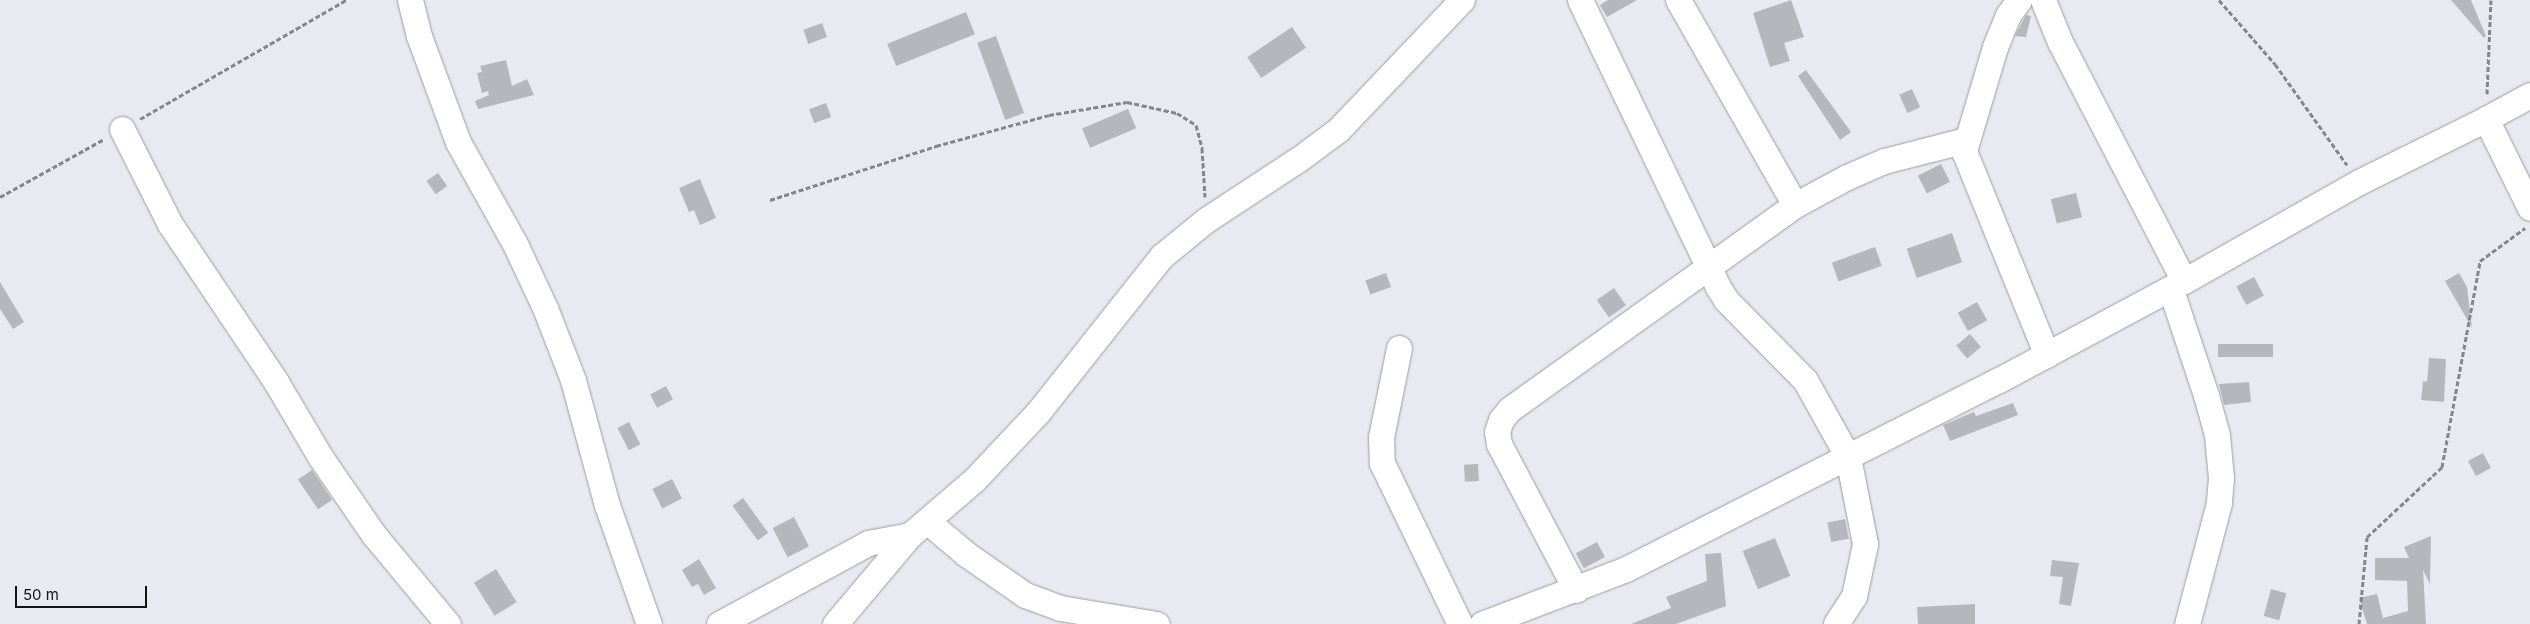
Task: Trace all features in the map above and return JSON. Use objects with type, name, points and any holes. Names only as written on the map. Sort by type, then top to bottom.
[{"type":"street","points":[[410,0],[425,53],[458,142],[515,244],[545,308],[573,380],[607,505],[650,624]]},
{"type":"street","points":[[835,624],[918,528],[975,479],[1039,411],[1162,256],[1206,220],[1299,159],[1338,130],[1462,0]]},
{"type":"street","points":[[1580,0],[1726,300],[1805,380],[1848,457],[1866,544],[1854,596],[1836,624]]},
{"type":"street","points":[[1678,0],[1795,205]]},
{"type":"street","points":[[2019,0],[2008,15],[1995,47],[1964,151],[1967,163],[2047,355]]},
{"type":"street","points":[[2043,0],[2060,42],[2178,285],[2217,435],[2221,478],[2219,504],[2187,624]]},
{"type":"street","points":[[1482,624],[1576,590],[1626,569],[2047,355],[2178,285],[2359,182],[2530,96]]},
{"type":"street","points":[[2486,119],[2530,208]]},
{"type":"street","points":[[122,129],[170,224],[276,382],[321,458],[374,535],[448,624]]},
{"type":"street","points":[[1576,590],[1499,444],[1497,432],[1501,420],[1510,409],[1795,205],[1847,177],[1884,161],[1966,140]]},
{"type":"street","points":[[1399,348],[1381,437],[1382,463],[1460,624]]},
{"type":"street","points":[[719,624],[868,543],[918,528],[966,554],[1025,595],[1060,608],[1157,624]]},
{"type":"path","points":[[0,197],[346,0]]},
{"type":"path","points":[[2220,0],[2276,64],[2359,182]]},
{"type":"path","points":[[2486,119],[2491,0]]},
{"type":"path","points":[[770,200],[936,146],[1049,115],[1127,102],[1177,114],[1196,125],[1202,148],[1206,220]]},
{"type":"path","points":[[2359,624],[2367,537],[2442,467],[2480,261],[2530,224]]},
{"type":"building","points":[[1608,0],[1637,0],[1607,17],[1600,5]]},
{"type":"building","points":[[1791,0],[1804,37],[1784,43],[1790,61],[1770,67],[1753,13]]},
{"type":"building","points":[[2451,0],[2471,0],[2486,36],[2484,38]]},
{"type":"building","points":[[966,12],[975,34],[896,66],[887,44]]},
{"type":"building","points":[[2026,15],[2031,16],[2026,37],[2015,36]]},
{"type":"building","points":[[822,23],[827,37],[808,44],[803,30]]},
{"type":"building","points":[[1292,27],[1306,48],[1261,78],[1247,57]]},
{"type":"building","points":[[996,36],[1024,113],[1005,120],[977,43]]},
{"type":"building","points":[[506,60],[512,86],[527,79],[534,95],[478,109],[475,101],[489,95],[488,91],[482,93],[477,73],[482,72],[480,66]]},
{"type":"building","points":[[1806,70],[1851,132],[1840,140],[1798,76]]},
{"type":"building","points":[[1912,89],[1920,107],[1907,113],[1899,95]]},
{"type":"building","points":[[826,103],[831,117],[814,123],[809,109]]},
{"type":"building","points":[[1128,109],[1136,128],[1090,148],[1082,129]]},
{"type":"building","points":[[1941,164],[1950,182],[1927,194],[1918,176]]},
{"type":"building","points":[[438,173],[447,186],[436,194],[427,181]]},
{"type":"building","points":[[700,179],[716,218],[700,225],[694,210],[689,212],[679,188]]},
{"type":"building","points":[[2076,193],[2082,217],[2057,224],[2051,199]]},
{"type":"building","points":[[1952,233],[1962,262],[1917,278],[1907,249]]},
{"type":"building","points":[[1875,247],[1882,266],[1839,282],[1832,263]]},
{"type":"building","points":[[1386,273],[1391,287],[1370,295],[1365,281]]},
{"type":"building","points":[[2459,273],[2467,287],[2472,328],[2445,281]]},
{"type":"building","points":[[2254,277],[2264,296],[2246,305],[2236,286]]},
{"type":"building","points":[[0,282],[24,322],[13,329],[0,309]]},
{"type":"building","points":[[1614,288],[1626,305],[1609,317],[1597,300]]},
{"type":"building","points":[[1977,302],[1987,320],[1968,331],[1958,313]]},
{"type":"building","points":[[1970,334],[1981,347],[1967,359],[1956,346]]},
{"type":"building","points":[[2218,344],[2273,344],[2273,357],[2218,357]]},
{"type":"building","points":[[2429,358],[2446,359],[2444,402],[2421,400],[2423,381],[2427,382]]},
{"type":"building","points":[[2249,382],[2251,402],[2224,405],[2219,384]]},
{"type":"building","points":[[666,386],[673,399],[657,408],[650,394]]},
{"type":"building","points":[[2013,403],[2018,415],[1950,441],[1943,425],[1974,412],[1976,416]]},
{"type":"building","points":[[629,422],[640,444],[629,450],[617,428]]},
{"type":"building","points":[[2483,453],[2491,468],[2476,476],[2468,461]]},
{"type":"building","points":[[1478,464],[1479,481],[1465,482],[1464,465]]},
{"type":"building","points":[[312,470],[332,500],[318,509],[298,480]]},
{"type":"building","points":[[672,479],[682,499],[662,509],[652,489]]},
{"type":"building","points":[[743,498],[768,533],[758,540],[732,506]]},
{"type":"building","points":[[794,517],[809,546],[788,557],[773,528]]},
{"type":"building","points":[[1845,519],[1849,539],[1831,542],[1827,522]]},
{"type":"building","points":[[2431,536],[2430,584],[2423,570],[2426,624],[2367,624],[2359,598],[2377,594],[2383,618],[2408,611],[2407,581],[2375,580],[2375,558],[2409,558],[2404,547]]},
{"type":"building","points":[[1775,538],[1790,576],[1758,589],[1743,551]]},
{"type":"building","points":[[1597,542],[1605,557],[1584,568],[1576,553]]},
{"type":"building","points":[[1721,553],[1726,606],[1676,624],[1631,624],[1671,608],[1666,597],[1707,581],[1705,554]]},
{"type":"building","points":[[699,559],[716,588],[704,595],[698,584],[692,587],[682,570]]},
{"type":"building","points":[[2052,560],[2079,563],[2071,606],[2059,604],[2063,577],[2050,576]]},
{"type":"building","points":[[496,569],[517,602],[495,616],[474,583]]},
{"type":"building","points":[[2271,589],[2286,593],[2279,620],[2264,616]]},
{"type":"building","points":[[1975,604],[1975,624],[1918,624],[1917,607]]}]
